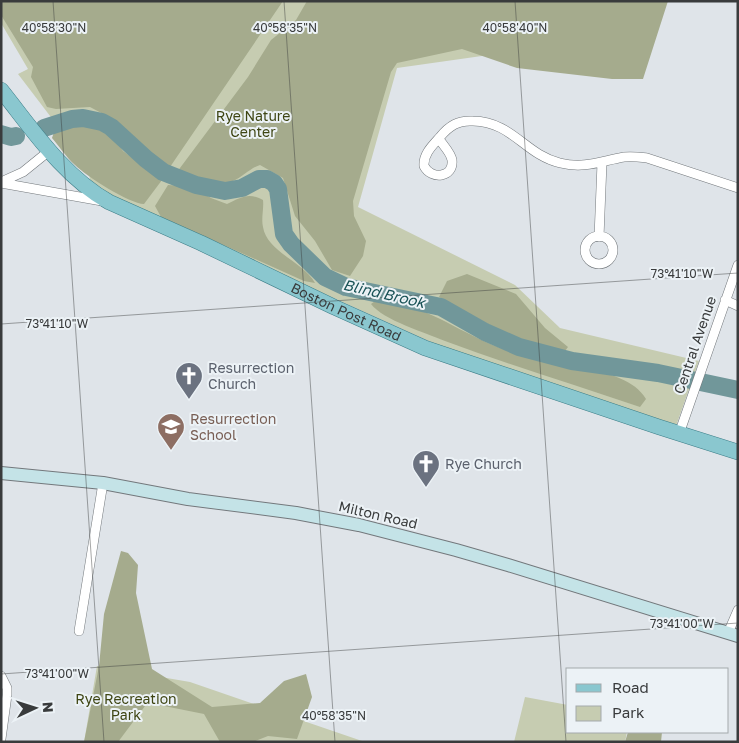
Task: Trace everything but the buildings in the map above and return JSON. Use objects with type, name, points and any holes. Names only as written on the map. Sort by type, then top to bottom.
[{"type":"main road","name":"Boston Post Road","points":[[1,90],[49,151],[83,185],[109,202],[425,348],[473,366],[738,452]]},
{"type":"street","points":[[438,139],[459,122],[486,122],[502,127],[532,150],[560,163],[573,165],[602,163],[624,157],[647,158],[738,188]]},
{"type":"street","points":[[1,183],[23,172],[49,151]]},
{"type":"street","points":[[599,237],[602,163]]},
{"type":"street","points":[[1,183],[109,202]]},
{"type":"street","name":"Central Avenue","points":[[679,434],[738,265]]},
{"type":"street","points":[[725,300],[738,306]]},
{"type":"street","name":"Milton Road","points":[[1,474],[103,483],[188,499],[296,513],[402,536],[523,569],[733,634]]},
{"type":"street","points":[[80,631],[103,483]]},
{"type":"street","points":[[733,634],[738,610]]},
{"type":"street","points":[[1,676],[7,688],[7,695],[1,739]]},
{"type":"green space","name":"Rye Nature Center","points":[[1,1],[632,1],[617,37],[397,68],[358,207],[515,285],[560,328],[699,361],[676,426],[455,353],[126,204],[90,183],[89,167],[18,74],[28,69],[1,23]]},
{"type":"green space","points":[[1,1],[283,1],[170,167],[146,152],[105,115],[90,107],[56,109],[47,107],[31,77],[33,67],[1,15]]},
{"type":"green space","points":[[307,1],[668,1],[643,79],[612,79],[517,68],[462,49],[397,63],[391,72],[353,201],[354,216],[366,241],[363,256],[350,276],[332,270],[315,241],[295,216],[283,178],[260,165],[237,179],[219,184],[177,172],[248,77],[271,40],[296,20]]},
{"type":"green space","points":[[86,123],[112,135],[123,151],[162,180],[144,204],[119,195],[88,176],[72,162],[52,138],[54,132]]},
{"type":"green space","points":[[168,185],[199,190],[211,198],[227,204],[249,196],[263,200],[262,224],[266,236],[278,250],[303,269],[315,283],[304,281],[161,217],[155,206]]},
{"type":"green space","points":[[467,274],[516,294],[545,328],[568,347],[565,351],[559,351],[514,337],[439,297],[447,281]]},
{"type":"green space","points":[[375,301],[420,310],[488,343],[512,352],[612,375],[628,382],[641,392],[646,399],[640,407],[469,350],[395,321],[371,304]]},
{"type":"green space","points":[[121,551],[128,553],[138,565],[136,593],[152,669],[212,707],[260,703],[284,681],[306,674],[312,697],[297,739],[268,736],[253,742],[220,742],[204,714],[154,704],[145,706],[118,742],[84,742],[99,666],[104,614]]},
{"type":"green space","name":"Rye Recreation Park","points":[[97,666],[190,682],[365,742],[84,742]]},
{"type":"green space","points":[[525,697],[566,705],[566,733],[627,733],[625,742],[514,742]]},
{"type":"green space","points":[[628,733],[662,733],[661,742],[625,742]]},
{"type":"waterway","name":"Blind Brook","points":[[44,128],[72,119],[83,118],[102,122],[111,127],[163,172],[196,185],[225,191],[242,188],[259,179],[267,179],[274,183],[278,189],[284,234],[291,244],[325,277],[346,287],[441,307],[485,332],[519,347],[572,361],[658,373],[738,390]]},
{"type":"waterway","name":"Blind Brook","points":[[1,134],[11,137],[16,136]]},
{"type":"place","name":"Resurrection Church","points":[[189,400]]},
{"type":"place","name":"Resurrection School","points":[[171,451]]},
{"type":"place","name":"Rye Church","points":[[426,488]]}]
